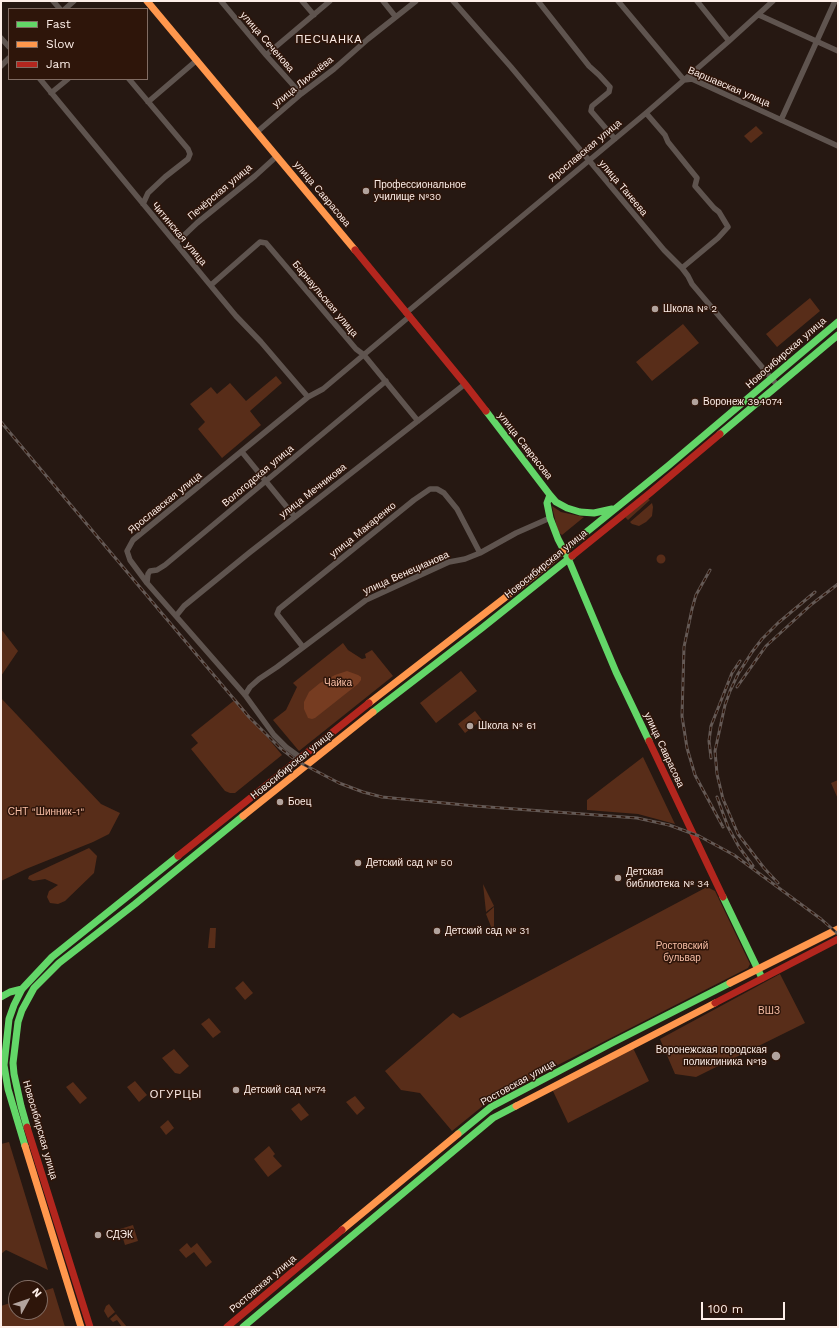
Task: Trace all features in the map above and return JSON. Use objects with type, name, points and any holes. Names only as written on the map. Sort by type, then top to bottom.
[{"type":"main road","name":"улица Саврасова","points":[[147,1],[465,384],[550,495],[547,503],[550,518],[616,672],[762,978]]},
{"type":"main road","name":"Новосибирская улица","points":[[81,1327],[8,1089],[4,1065],[3,1042],[14,1005],[22,989],[52,957],[371,701],[483,615],[668,466],[838,322]]},
{"type":"main road","name":"Новосибирская улица","points":[[90,1327],[16,1086],[13,1063],[18,1022],[22,1010],[34,988],[59,963],[135,904],[190,858],[394,695],[482,628],[659,485],[838,335]]},
{"type":"main road","points":[[550,495],[556,502],[567,508],[580,512],[594,513],[614,509]]},
{"type":"main road","name":"Ростовская улица","points":[[227,1327],[396,1184],[487,1111],[549,1076],[838,929]]},
{"type":"main road","name":"Ростовская улица","points":[[243,1327],[493,1118],[838,939]]},
{"type":"main road","name":"Новосибирская улица","points":[[1,997],[10,992],[22,989]]},
{"type":"main road","points":[[487,1111],[493,1118]]},
{"type":"main road","points":[[50,1229],[58,1226]]},
{"type":"main road","points":[[263,1297],[269,1305]]},
{"type":"street","points":[[66,8],[74,1]]},
{"type":"street","name":"улица Сеченова","points":[[221,1],[301,94]]},
{"type":"street","points":[[302,1],[314,15]]},
{"type":"street","points":[[266,55],[330,1]]},
{"type":"street","points":[[382,1],[396,16]]},
{"type":"street","name":"улица Лихачёва","points":[[257,132],[301,94],[334,69],[396,16],[401,14],[416,1]]},
{"type":"street","name":"улица Танеева","points":[[453,1],[514,71],[664,250],[682,268],[696,289],[778,386]]},
{"type":"street","points":[[538,1],[588,66],[610,87],[609,92],[592,106],[591,111],[615,139]]},
{"type":"street","name":"Варшавская улица","points":[[618,1],[684,80],[692,79],[838,146]]},
{"type":"street","points":[[697,1],[729,41]]},
{"type":"street","name":"Ярославская улица","points":[[301,758],[286,747],[274,735],[245,695],[147,583],[130,560],[127,550],[133,540],[308,397],[323,389],[364,355],[408,315],[646,113],[774,1]]},
{"type":"street","points":[[781,120],[835,1]]},
{"type":"street","points":[[759,15],[838,51]]},
{"type":"street","points":[[1,38],[8,46]]},
{"type":"street","points":[[148,102],[197,60]]},
{"type":"street","name":"Читинская улица","points":[[41,80],[210,286],[308,397]]},
{"type":"street","points":[[51,93],[67,80]]},
{"type":"street","points":[[130,80],[188,149],[190,154],[188,159],[165,176],[148,193],[143,204]]},
{"type":"street","points":[[646,113],[697,178],[695,186],[719,212],[728,227],[718,238],[682,268]]},
{"type":"street","name":"Печёрская улица","points":[[176,244],[197,222],[255,176],[277,156]]},
{"type":"street","name":"Барнаульская улица","points":[[210,286],[260,242],[266,243],[356,350],[364,355],[418,421]]},
{"type":"street","name":"Вологодская улица","points":[[147,583],[148,574],[150,571],[157,570],[165,565],[386,381]]},
{"type":"street","name":"улица Мечникова","points":[[176,616],[184,606],[465,384]]},
{"type":"street","points":[[242,452],[295,517]]},
{"type":"street","name":"улица Макаренко","points":[[303,647],[277,614],[279,609],[414,500],[430,489],[437,489],[444,493],[457,509],[480,553]]},
{"type":"street","name":"улица Венецианова","points":[[245,695],[250,687],[259,679],[366,600],[449,562],[465,559],[480,553],[516,533],[550,518]]},
{"type":"green space","points":[[756,126],[763,133],[751,143],[744,136]]},
{"type":"green space","points":[[810,298],[820,311],[777,347],[766,334]]},
{"type":"green space","points":[[683,324],[699,343],[652,381],[636,362]]},
{"type":"green space","points":[[276,376],[282,383],[250,411],[261,425],[222,458],[198,429],[205,422],[190,404],[211,387],[217,394],[230,383],[246,401]]},
{"type":"green space","points":[[647,498],[650,500],[628,520],[625,517]]},
{"type":"green space","points":[[652,503],[652,516],[646,522],[639,526],[630,522]]},
{"type":"green space","points":[[552,506],[561,512],[584,517],[562,535],[558,532]]},
{"type":"green space","points":[[661,554],[666,559],[661,564],[656,559]]},
{"type":"green space","points":[[1,629],[18,651],[1,676]]},
{"type":"green space","name":"Чайка","points":[[343,643],[348,650],[362,659],[366,658],[365,654],[372,650],[393,676],[299,751],[273,720],[286,710],[297,687],[293,683]]},
{"type":"green space","points":[[461,671],[477,691],[436,723],[420,703]]},
{"type":"green space","name":"СНТ \"Шинник-1\"","points":[[1,698],[101,804],[120,813],[109,834],[1,881]]},
{"type":"green space","points":[[236,699],[282,755],[235,793],[230,793],[225,791],[191,749],[198,743],[191,735]]},
{"type":"green space","points":[[475,711],[482,720],[465,733],[458,724]]},
{"type":"green space","points":[[643,757],[675,824],[638,814],[587,810],[587,800]]},
{"type":"green space","points":[[838,780],[838,799],[831,783]]},
{"type":"green space","points":[[89,848],[97,856],[94,873],[65,901],[58,904],[50,903],[47,897],[49,891],[58,885],[45,879],[33,881],[28,879],[29,876]]},
{"type":"green space","points":[[483,884],[494,906],[486,912]]},
{"type":"green space","name":"Ростовский бульвар","points":[[707,887],[715,891],[750,964],[748,968],[499,1095],[452,1131],[420,1093],[401,1090],[385,1071],[453,1013],[460,1018]]},
{"type":"green space","points":[[494,907],[494,934],[486,914]]},
{"type":"green space","points":[[210,928],[216,928],[215,948],[208,948]]},
{"type":"green space","name":"ВШЗ","points":[[780,974],[805,1023],[696,1077],[675,1074],[660,1039]]},
{"type":"green space","points":[[243,981],[253,993],[245,1000],[235,988]]},
{"type":"green space","points":[[209,1018],[221,1032],[213,1038],[201,1024]]},
{"type":"green space","points":[[633,1048],[649,1081],[568,1123],[552,1089]]},
{"type":"green space","points":[[174,1049],[189,1066],[180,1074],[175,1073],[162,1058]]},
{"type":"green space","points":[[135,1081],[147,1095],[139,1102],[127,1087]]},
{"type":"green space","points":[[73,1082],[87,1098],[80,1104],[66,1087]]},
{"type":"green space","points":[[355,1096],[365,1108],[357,1115],[346,1102]]},
{"type":"green space","points":[[299,1103],[309,1115],[301,1121],[291,1109]]},
{"type":"green space","points":[[168,1120],[174,1128],[166,1135],[160,1127]]},
{"type":"green space","points":[[9,1142],[48,1270],[6,1250],[1,1254],[1,1144]]},
{"type":"green space","points":[[269,1146],[275,1154],[273,1156],[282,1166],[268,1177],[254,1159]]},
{"type":"green space","points":[[133,1225],[138,1241],[125,1245],[120,1229]]},
{"type":"green space","points":[[187,1243],[191,1248],[197,1243],[212,1262],[206,1267],[194,1252],[186,1258],[179,1250]]},
{"type":"green space","points":[[53,1288],[65,1327],[1,1327],[1,1306],[8,1304],[8,1320],[48,1320],[48,1290]]},
{"type":"green space","points":[[109,1304],[115,1312],[108,1318],[104,1311],[106,1306]]},
{"type":"green space","points":[[116,1314],[127,1327],[122,1327],[117,1320],[113,1322],[110,1319]]},
{"type":"shaded area","points":[[347,671],[361,677],[358,684],[315,718],[308,718],[304,709],[304,702],[309,692],[320,683],[335,675]]},
{"type":"railway","points":[[1,422],[249,717],[280,748],[297,761],[339,783],[382,797],[475,806],[637,818],[669,825],[699,836],[734,855],[821,919],[838,934]]},
{"type":"railway","points":[[710,570],[696,595],[684,647],[682,716],[687,748],[695,775],[723,827]]},
{"type":"railway","points":[[737,687],[766,646],[812,604],[838,584]]},
{"type":"railway","points":[[778,883],[764,868],[738,834],[723,799],[717,774],[715,751],[725,705],[738,674],[762,639],[778,623],[815,592]]},
{"type":"railway","points":[[711,758],[709,741],[711,726],[732,673],[740,661]]},
{"type":"railway","points":[[717,797],[728,827],[739,847],[753,866]]},
{"type":"traffic: fast","points":[[568,547],[668,466],[838,322]]},
{"type":"traffic: fast","points":[[720,434],[838,335]]},
{"type":"traffic: fast","points":[[486,411],[550,495],[547,503],[550,518],[558,539],[568,558],[616,672],[649,741]]},
{"type":"traffic: fast","points":[[550,495],[556,502],[567,508],[580,512],[594,513],[612,509]]},
{"type":"traffic: fast","points":[[373,712],[572,556]]},
{"type":"traffic: fast","points":[[27,1127],[21,1106],[13,1063],[18,1022],[22,1010],[34,988],[59,963],[135,904],[243,816]]},
{"type":"traffic: fast","points":[[25,1146],[8,1089],[4,1065],[9,1019],[22,989],[52,957],[178,856]]},
{"type":"traffic: fast","points":[[723,897],[762,978]]},
{"type":"traffic: fast","points":[[458,1134],[491,1107],[730,983]]},
{"type":"traffic: fast","points":[[1,997],[10,992],[22,989]]},
{"type":"traffic: fast","points":[[243,1327],[493,1118],[516,1106]]},
{"type":"traffic: slow","points":[[147,1],[355,250]]},
{"type":"traffic: slow","points":[[369,703],[568,547]]},
{"type":"traffic: slow","points":[[243,816],[373,712]]},
{"type":"traffic: slow","points":[[730,983],[838,929]]},
{"type":"traffic: slow","points":[[516,1106],[715,1003]]},
{"type":"traffic: slow","points":[[342,1230],[458,1134]]},
{"type":"traffic: slow","points":[[25,1146],[81,1327]]},
{"type":"traffic: jam","points":[[355,250],[486,411]]},
{"type":"traffic: jam","points":[[572,556],[720,434]]},
{"type":"traffic: jam","points":[[178,856],[369,703]]},
{"type":"traffic: jam","points":[[649,741],[723,897]]},
{"type":"traffic: jam","points":[[715,1003],[838,939]]},
{"type":"traffic: jam","points":[[27,1127],[90,1327]]},
{"type":"traffic: jam","points":[[227,1327],[342,1230]]},
{"type":"place","name":"Профессиональное училище №30","points":[[366,191]]},
{"type":"place","name":"Школа № 2","points":[[655,309]]},
{"type":"place","name":"Воронеж 394074","points":[[695,402]]},
{"type":"place","name":"Школа № 61","points":[[470,726]]},
{"type":"place","name":"Боец","points":[[280,802]]},
{"type":"place","name":"Детский сад № 50","points":[[358,863]]},
{"type":"place","name":"Детская библиотека № 34","points":[[618,878]]},
{"type":"place","name":"Детский сад № 31","points":[[437,931]]},
{"type":"place","name":"Воронежская городская поликлиника №19","points":[[776,1056]]},
{"type":"place","name":"Детский сад №74","points":[[236,1090]]},
{"type":"place","name":"СДЭК","points":[[98,1235]]},
{"type":"district","name":"ПЕСЧАНКА","points":[[329,40]]},
{"type":"district","name":"ОГУРЦЫ","points":[[176,1095]]}]
